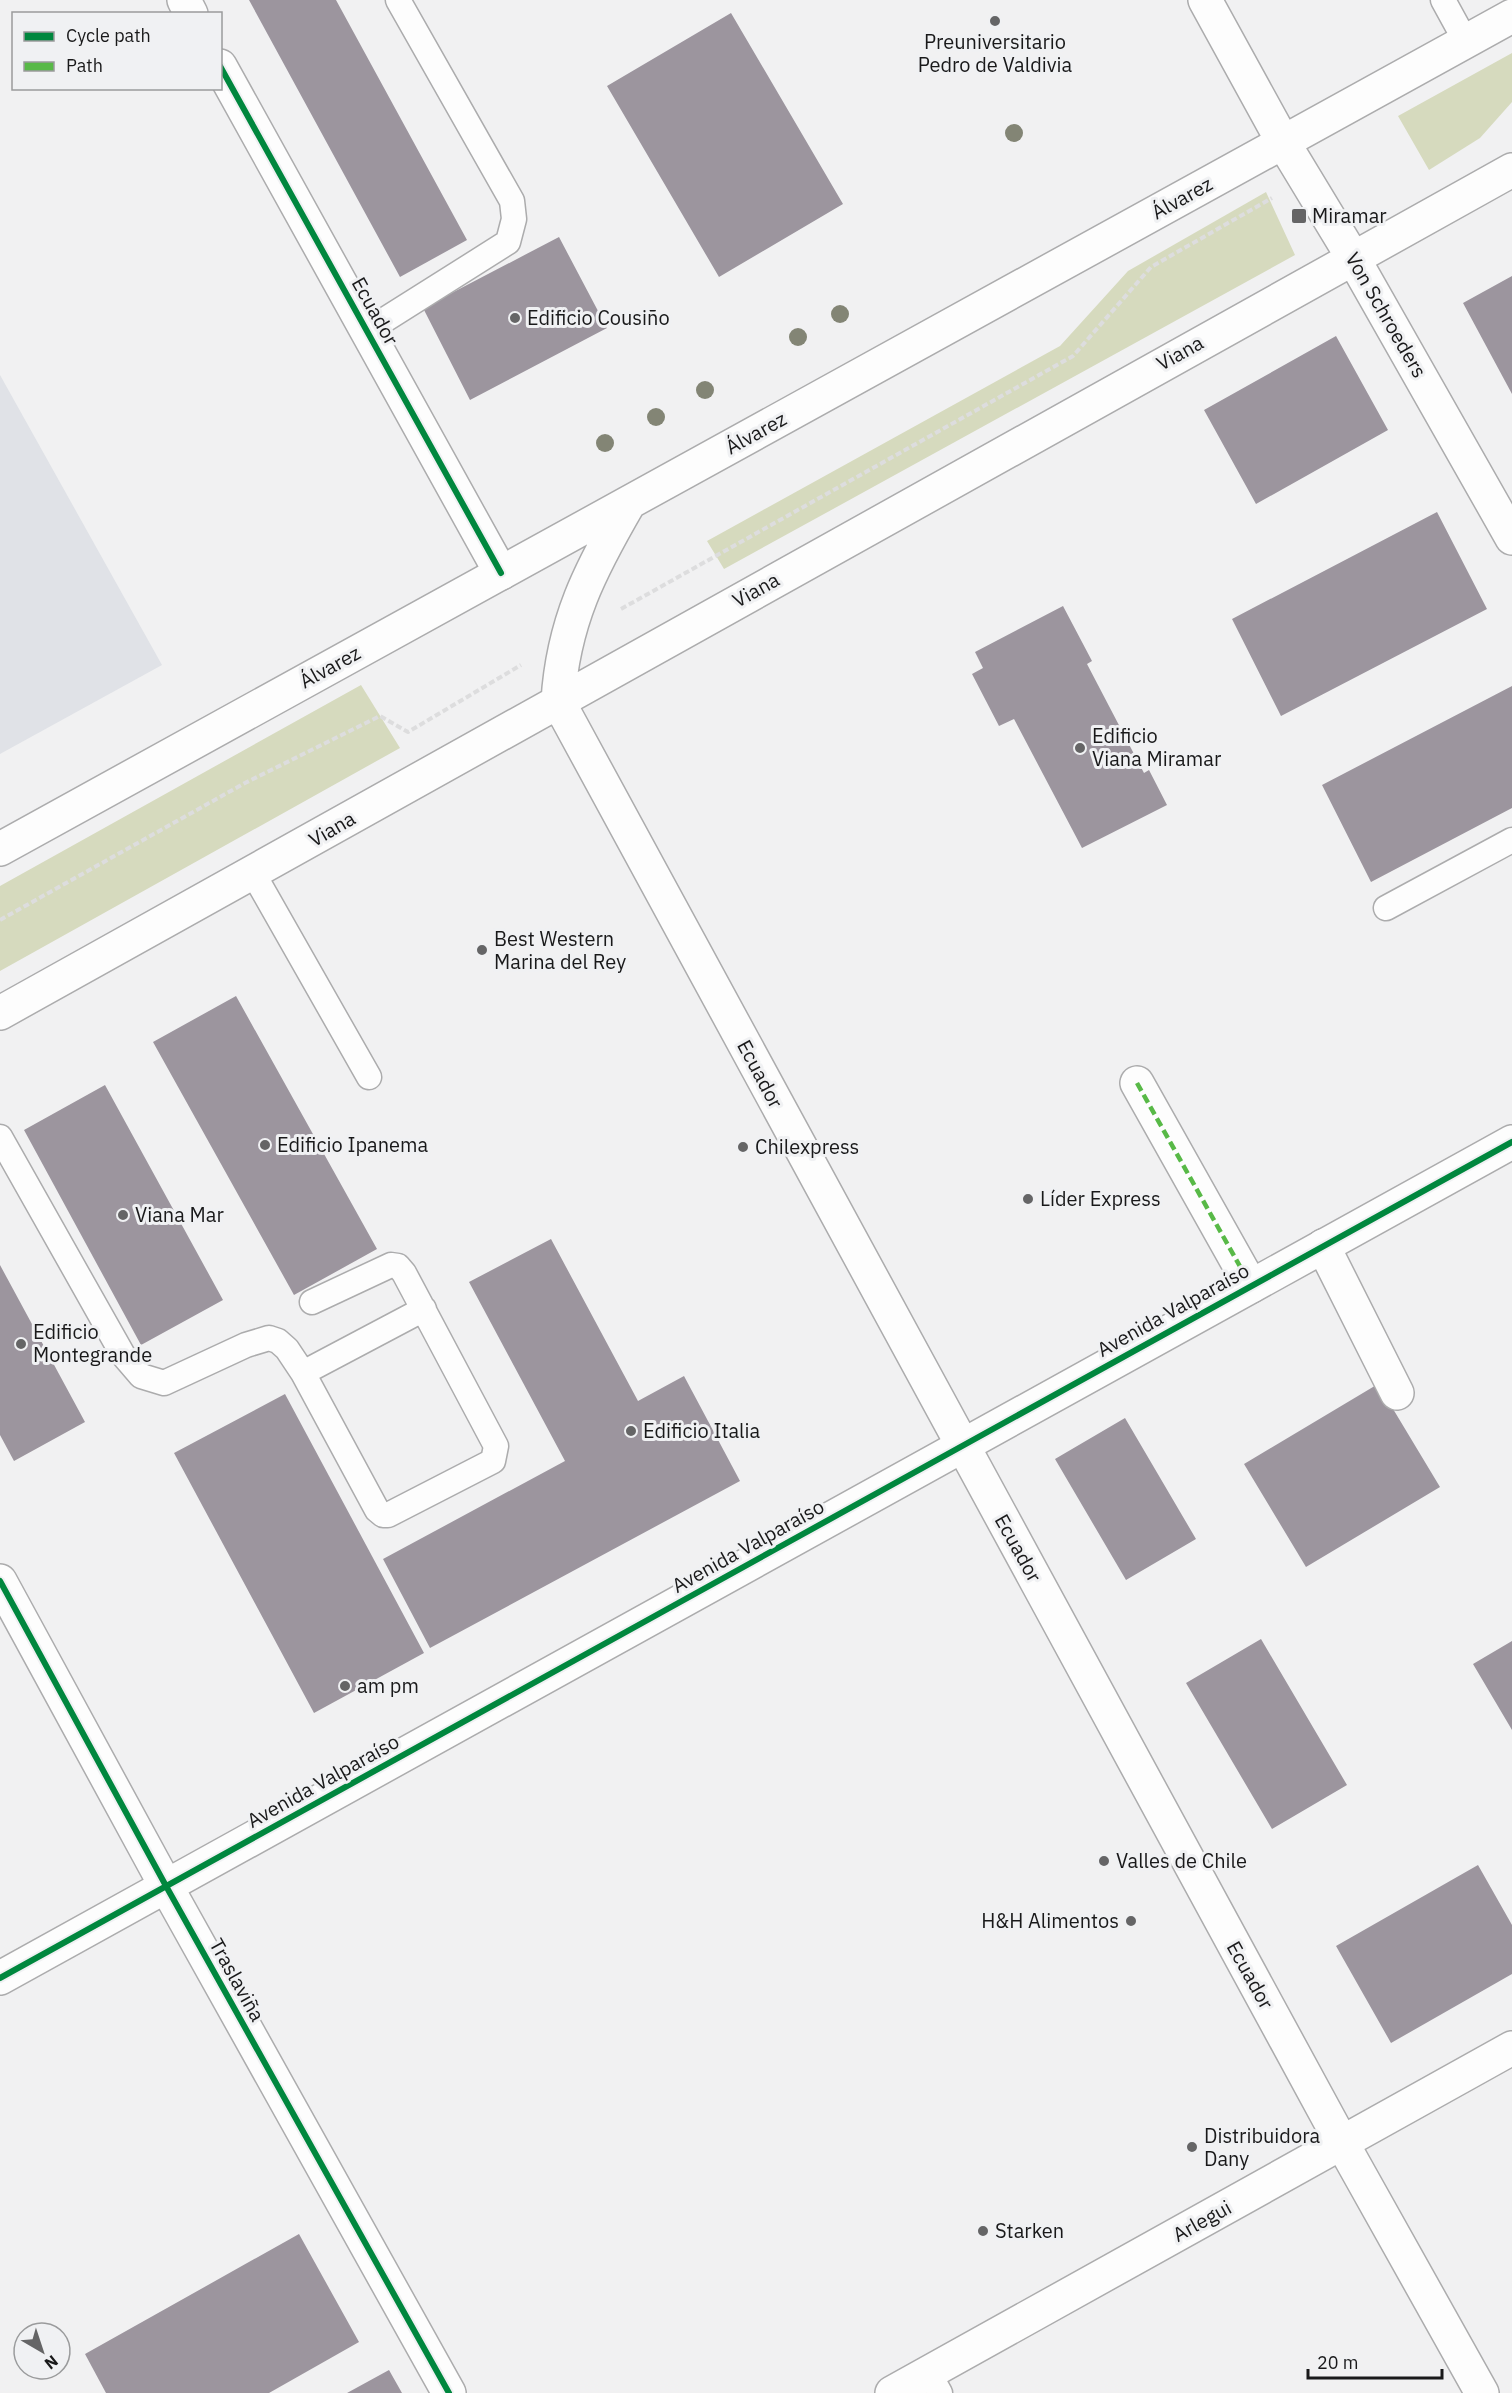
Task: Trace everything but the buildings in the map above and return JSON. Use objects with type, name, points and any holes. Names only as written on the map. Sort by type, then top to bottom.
[{"type":"main road","name":"Von Schroeders","points":[[1205,0],[1283,142],[1352,256],[1512,537]]},
{"type":"main road","name":"Álvarez","points":[[0,849],[1512,16]]},
{"type":"main road","name":"Ecuador","points":[[222,70],[501,573]]},
{"type":"main road","name":"Viana","points":[[0,1012],[253,873],[1352,256],[1512,170]]},
{"type":"main road","points":[[558,701],[560,673],[578,600],[593,564],[630,502]]},
{"type":"main road","name":"Ecuador","points":[[558,701],[1342,2143],[1482,2393]]},
{"type":"main road","points":[[1137,1083],[1251,1286]]},
{"type":"main road","name":"Avenida Valparaíso","points":[[0,1978],[1512,1142]]},
{"type":"main road","points":[[1323,1246],[1397,1393]]},
{"type":"main road","name":"Traslaviña","points":[[0,1581],[166,1886],[449,2393]]},
{"type":"main road","name":"Arlegui","points":[[892,2393],[935,2383],[1342,2143],[1512,2048]]},
{"type":"lane","points":[[368,331],[508,242],[514,219],[512,201],[399,0]]},
{"type":"lane","points":[[1443,0],[1466,42]]},
{"type":"lane","points":[[1386,908],[1512,840]]},
{"type":"lane","points":[[253,873],[369,1077]]},
{"type":"lane","points":[[0,1137],[123,1355],[141,1376],[164,1383],[246,1345],[269,1338],[278,1341],[287,1349],[303,1373],[377,1510],[383,1515],[388,1515],[493,1461],[496,1446],[404,1273],[398,1266],[391,1265],[312,1302]]},
{"type":"lane","points":[[303,1373],[424,1310]]},
{"type":"path","points":[[0,920],[245,783],[380,716],[408,732],[569,638],[1073,356],[1151,267],[1280,194]]},
{"type":"shaded area","points":[[0,375],[162,665],[0,754]]},
{"type":"green space","points":[[1512,53],[1512,102],[1480,138],[1429,170],[1398,116]]},
{"type":"green space","points":[[1266,192],[1295,255],[724,569],[707,541],[1060,346],[1128,271]]},
{"type":"green space","points":[[361,685],[400,748],[0,971],[0,886]]},
{"type":"marked path","points":[[1137,1083],[1251,1286]]},
{"type":"cycle path","points":[[222,70],[501,573]]},
{"type":"cycle path","points":[[0,1978],[1512,1142]]},
{"type":"cycle path","points":[[0,1581],[166,1886],[449,2393]]},
{"type":"place","name":"Preuniversitario Pedro de Valdivia","points":[[995,21]]},
{"type":"place","name":"Miramar","points":[[1299,216]]},
{"type":"place","name":"Edificio Cousiño","points":[[515,318]]},
{"type":"place","name":"Edificio Viana Miramar","points":[[1080,748]]},
{"type":"place","name":"Best Western Marina del Rey","points":[[482,950]]},
{"type":"place","name":"Edificio Ipanema","points":[[265,1145]]},
{"type":"place","name":"Chilexpress","points":[[743,1147]]},
{"type":"place","name":"Líder Express","points":[[1028,1199]]},
{"type":"place","name":"Viana Mar","points":[[123,1215]]},
{"type":"place","name":"Edificio Montegrande","points":[[21,1344]]},
{"type":"place","name":"Edificio Italia","points":[[631,1431]]},
{"type":"place","name":"am pm","points":[[345,1686]]},
{"type":"place","name":"Valles de Chile","points":[[1104,1861]]},
{"type":"place","name":"H&H Alimentos","points":[[1131,1921]]},
{"type":"place","name":"Distribuidora Dany","points":[[1192,2147]]},
{"type":"place","name":"Starken","points":[[983,2231]]}]
